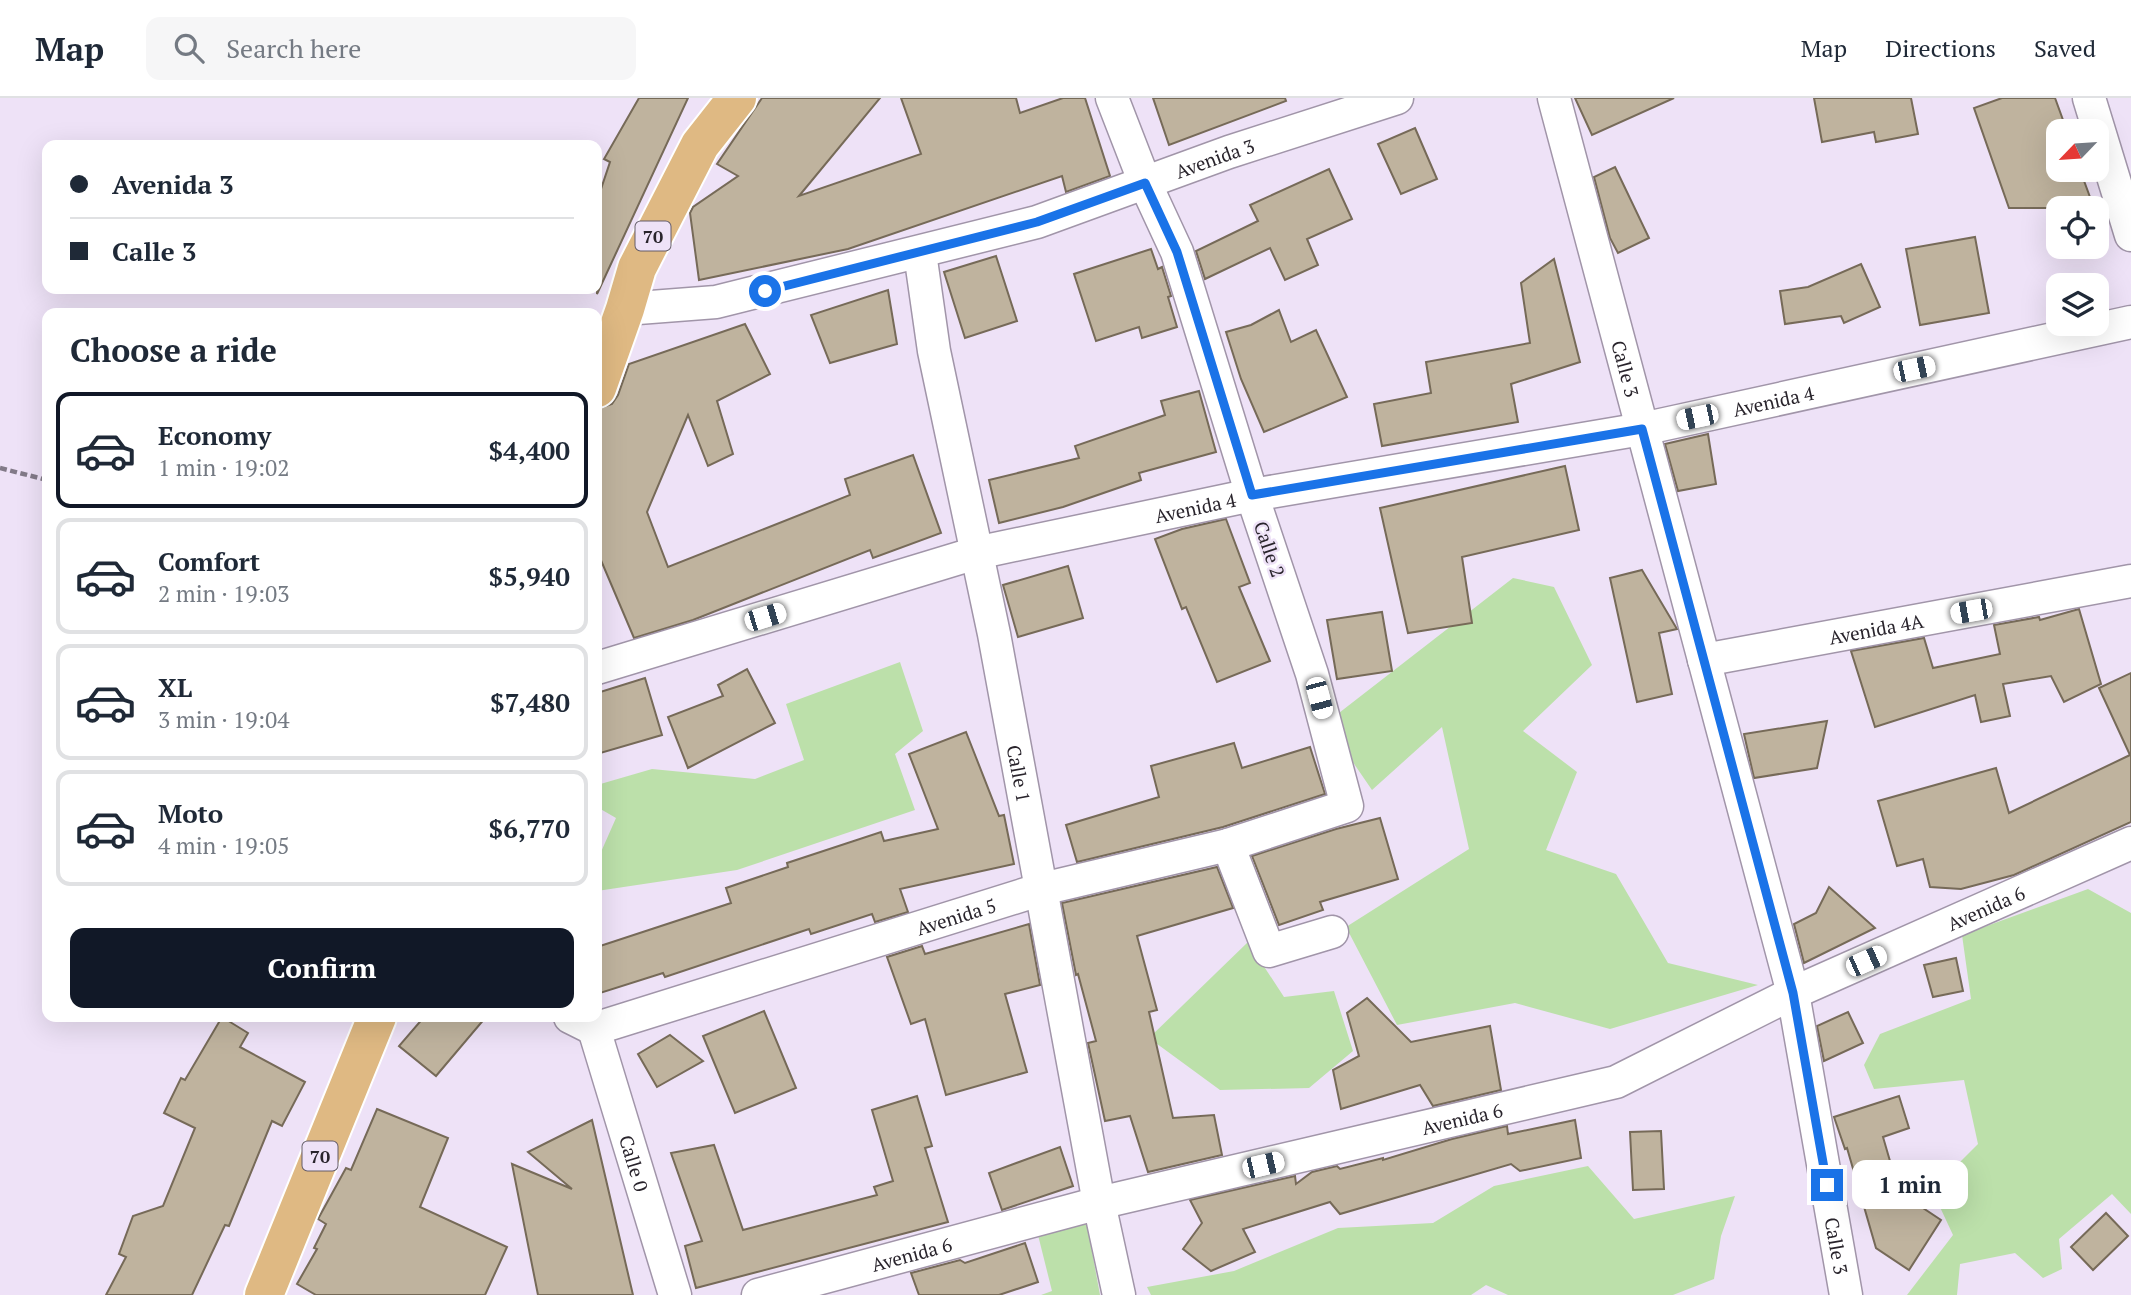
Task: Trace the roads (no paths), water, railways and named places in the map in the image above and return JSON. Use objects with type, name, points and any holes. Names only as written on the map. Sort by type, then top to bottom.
[{"type":"main road","name":"70","points":[[602,374],[637,268],[700,145],[737,98]]},
{"type":"main road","name":"70","points":[[264,1295],[375,1022]]},
{"type":"street","name":"Calle 2","points":[[1112,98],[1145,183],[1177,252],[1252,495],[1312,674],[1347,806]]},
{"type":"street","name":"Avenida 3","points":[[625,309],[716,302],[1037,222],[1229,152],[1397,98]]},
{"type":"street","name":"Calle 3","points":[[1554,98],[1793,993],[1846,1295]]},
{"type":"street","points":[[2089,98],[2131,234]]},
{"type":"street","name":"Calle 1","points":[[920,253],[934,351],[996,647],[1099,1203],[1119,1295]]},
{"type":"street","name":"Avenida 4","points":[[602,666],[976,552],[1252,495],[1642,429],[2131,322]]},
{"type":"street","name":"Avenida 4A","points":[[1704,660],[2131,581]]},
{"type":"street","name":"Avenida 5","points":[[602,1017],[1042,889],[1228,845],[1347,806]]},
{"type":"street","name":"Avenida 6","points":[[758,1295],[1099,1203],[1616,1082],[1793,993],[2131,843]]},
{"type":"street","points":[[1228,845],[1269,951],[1332,932]]},
{"type":"street","name":"Calle 0","points":[[582,1023],[676,1295]]}]
